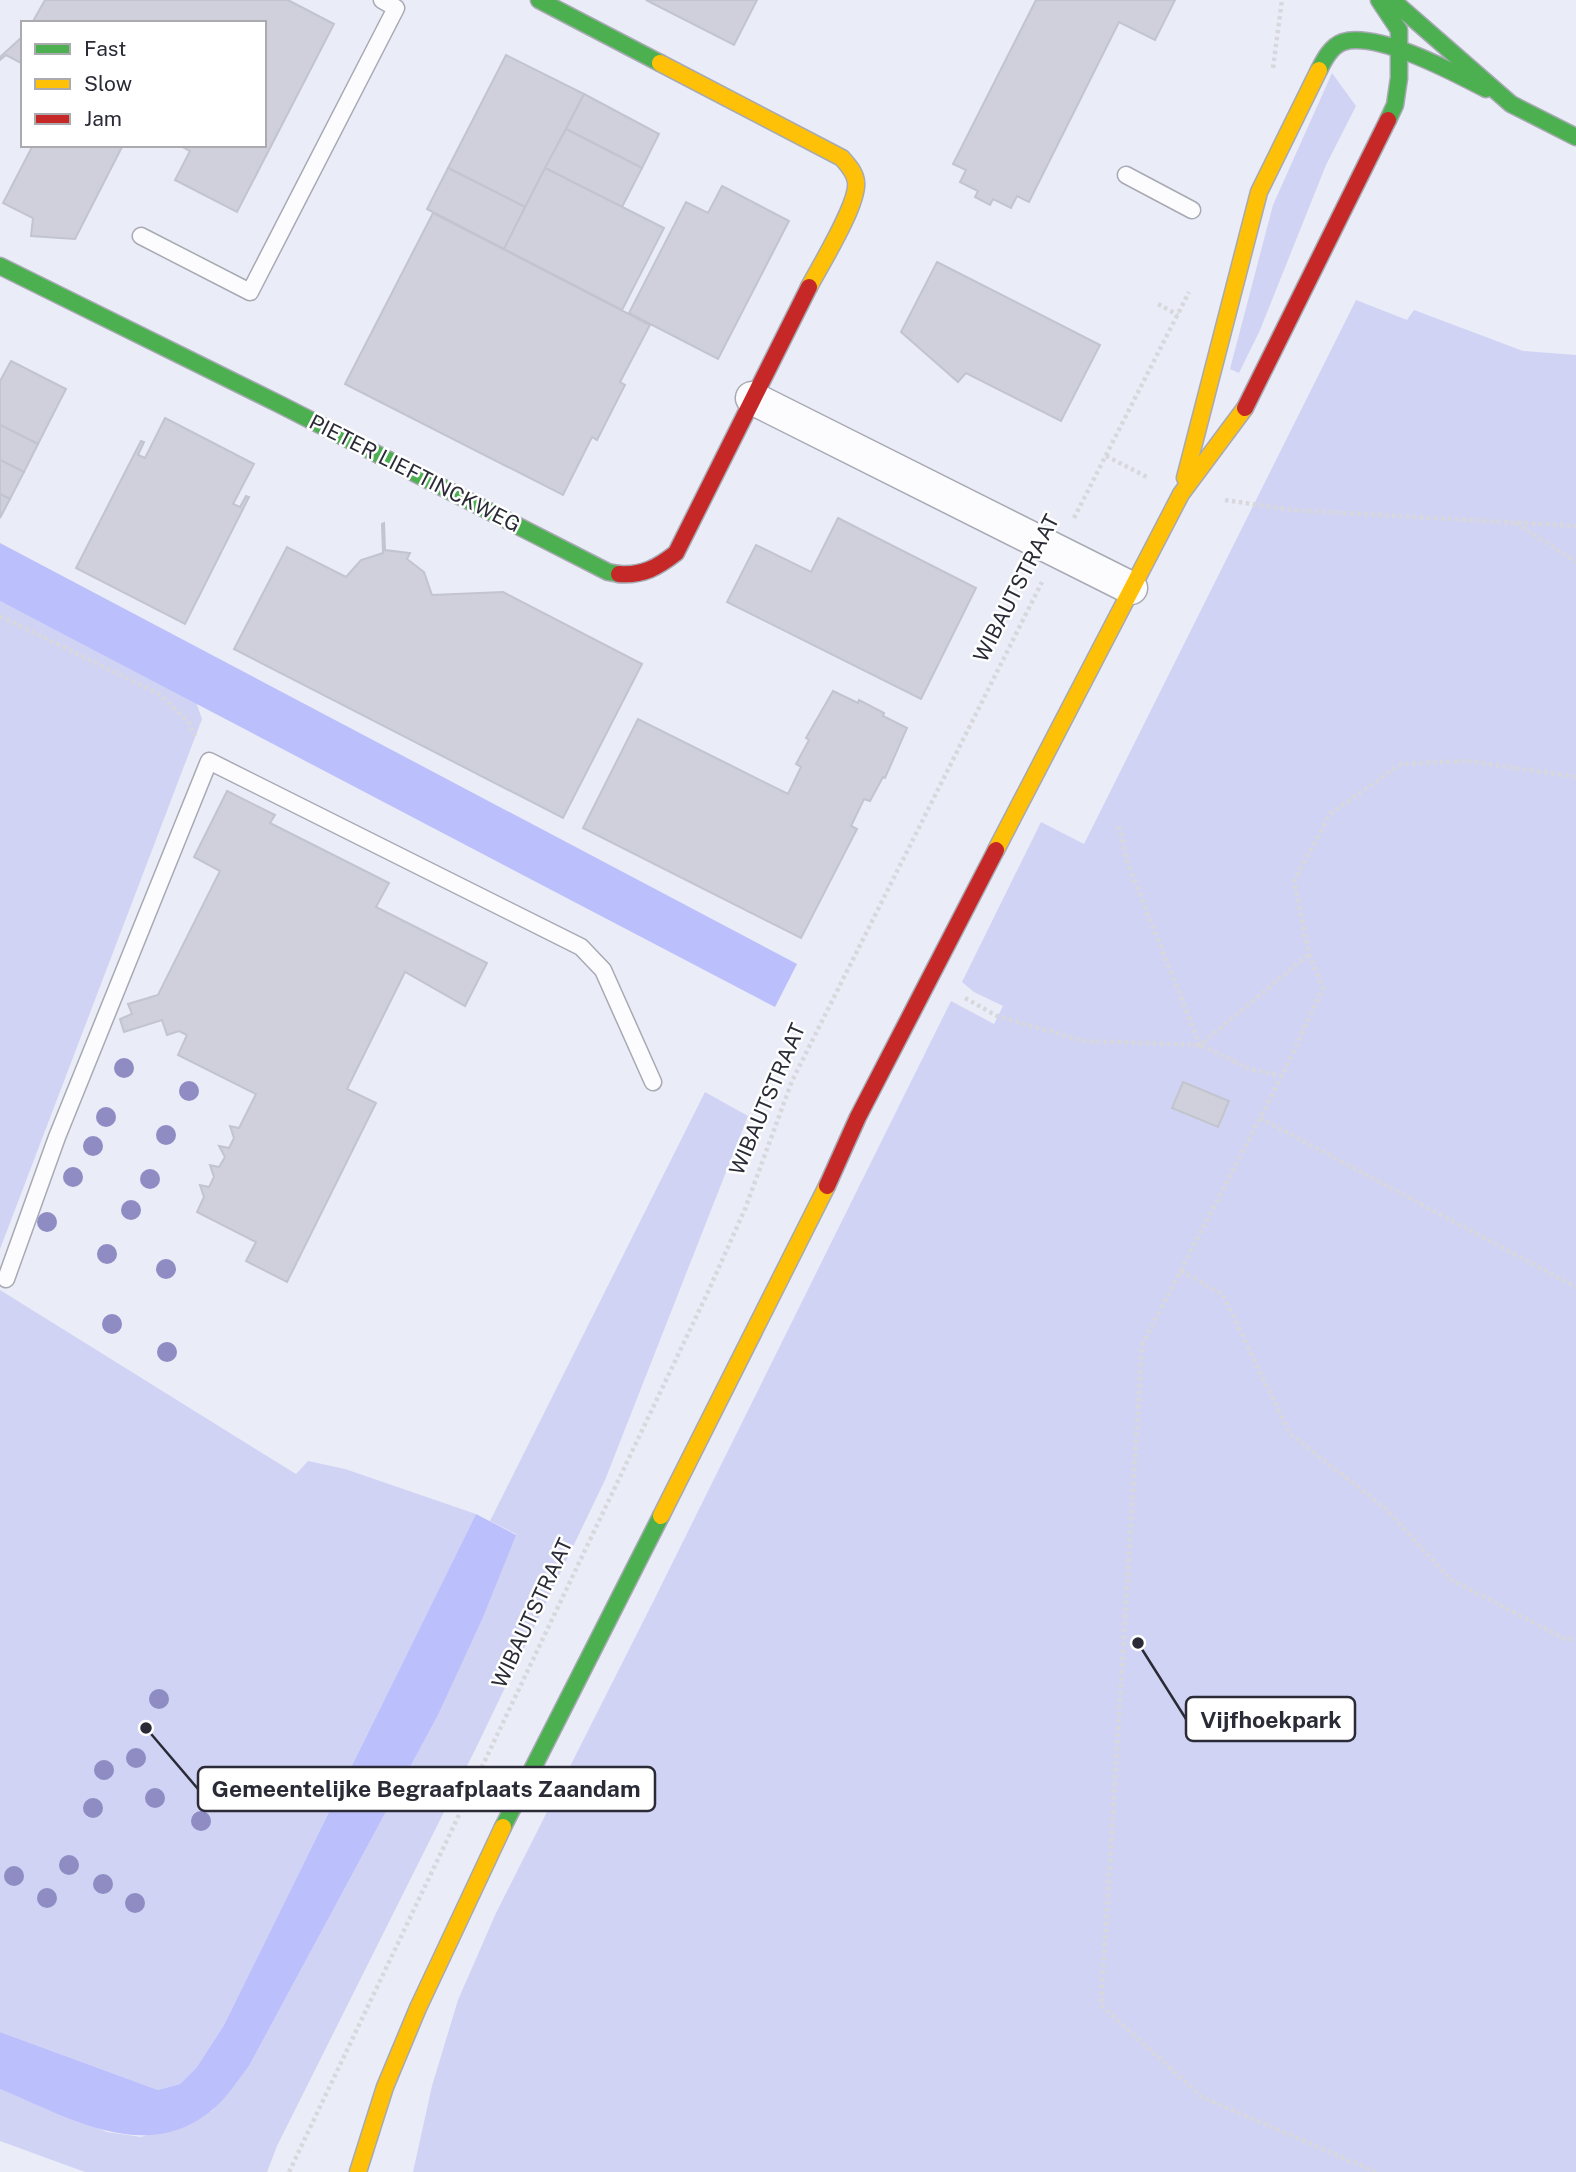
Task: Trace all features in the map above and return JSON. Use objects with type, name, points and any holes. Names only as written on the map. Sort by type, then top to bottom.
[{"type":"street","name":"PIETER LIEFTINCKWEG","points":[[0,266],[281,405],[608,572],[631,576],[656,570],[676,553],[850,208],[856,192],[854,172],[842,158],[539,0]]},
{"type":"street","points":[[358,2172],[385,2087],[418,2008],[495,1843],[813,1215],[858,1117],[1181,494],[1245,409],[1288,317],[1395,105],[1401,51],[1399,30],[1379,0]]},
{"type":"street","points":[[1392,0],[1511,104]]},
{"type":"street","points":[[1181,494],[1259,192],[1322,64],[1334,47],[1356,40],[1401,51],[1462,77],[1576,137]]},
{"type":"street","points":[[752,398],[1131,588]]},
{"type":"lane","points":[[141,236],[250,292],[396,8],[382,0]]},
{"type":"lane","points":[[1126,175],[1192,210]]},
{"type":"lane","points":[[6,1279],[57,1137],[209,761],[580,947],[603,970],[653,1082]]},
{"type":"path","points":[[1272,74],[1282,0]]},
{"type":"path","name":"WIBAUTSTRAAT","points":[[289,2172],[707,1294],[745,1209],[792,1081],[1192,285]]},
{"type":"path","points":[[1158,304],[1178,315]]},
{"type":"path","points":[[1106,456],[1181,494],[1292,510],[1576,526]]},
{"type":"path","points":[[1516,523],[1576,562]]},
{"type":"path","points":[[0,616],[159,694],[188,721],[209,761]]},
{"type":"path","points":[[1377,2172],[1202,2097],[1101,2005],[1142,1345],[1282,1076],[1323,988],[1308,954],[1294,881],[1330,814],[1401,764],[1468,761],[1576,777]]},
{"type":"path","points":[[1119,826],[1128,863],[1200,1045]]},
{"type":"path","points":[[1200,1045],[1308,954]]},
{"type":"path","points":[[931,979],[997,1016],[1084,1041],[1200,1045],[1250,1069],[1282,1076]]},
{"type":"path","points":[[1260,1118],[1576,1287]]},
{"type":"path","points":[[1181,1272],[1223,1295],[1290,1434],[1385,1508],[1450,1579],[1565,1639],[1576,1639]]},
{"type":"shaded area","points":[[1332,73],[1356,106],[1326,165],[1260,330],[1239,373],[1230,369],[1273,205]]},
{"type":"shaded area","points":[[1356,300],[1407,320],[1414,310],[1523,351],[1576,355],[1576,2172],[413,2172],[432,2086],[458,2000],[496,1913],[951,1001],[994,1024],[1003,1006],[974,992],[962,982],[1041,822],[1084,844]]},
{"type":"shaded area","points":[[0,601],[196,702],[202,719],[0,1249]]},
{"type":"shaded area","points":[[705,1092],[748,1116],[605,1480],[475,1750],[277,2146],[267,2172],[85,2172],[0,2141],[0,2089],[107,2132],[141,2137],[212,2111],[249,2066],[437,1717],[516,1534],[490,1521]]},
{"type":"shaded area","points":[[0,1290],[296,1474],[308,1461],[345,1469],[476,1514],[224,2025],[197,2067],[180,2084],[158,2090],[0,2032]]},
{"type":"water","points":[[0,543],[797,964],[775,1007],[0,601]]},
{"type":"water","points":[[476,1514],[516,1535],[483,1617],[437,1717],[249,2066],[226,2096],[211,2111],[185,2127],[159,2134],[132,2135],[79,2122],[0,2089],[0,2032],[158,2090],[180,2084],[197,2067],[224,2025]]},
{"type":"building","points":[[45,0],[288,0],[334,24],[237,212],[175,180],[190,151],[183,147],[266,147],[266,21],[33,21]]},
{"type":"building","points":[[646,0],[757,0],[734,45]]},
{"type":"building","points":[[1036,0],[1175,0],[1155,40],[1119,22],[1029,202],[1017,196],[1011,208],[993,199],[990,205],[975,197],[978,191],[960,182],[966,170],[953,164]]},
{"type":"building","points":[[21,38],[21,63],[6,55],[0,60]]},
{"type":"building","points":[[506,55],[584,94],[525,207],[448,168]]},
{"type":"building","points":[[584,94],[659,134],[642,168],[566,129]]},
{"type":"building","points":[[566,129],[642,168],[622,207],[545,168]]},
{"type":"building","points":[[32,147],[122,147],[75,239],[31,236],[33,218],[3,203]]},
{"type":"building","points":[[448,168],[525,207],[504,249],[427,209]]},
{"type":"building","points":[[545,168],[664,228],[622,310],[504,249]]},
{"type":"building","points":[[722,186],[789,221],[718,359],[629,313],[686,202],[708,213]]},
{"type":"building","points":[[433,213],[650,325],[620,382],[625,385],[597,440],[592,437],[563,495],[345,384]]},
{"type":"building","points":[[937,262],[1100,345],[1061,421],[966,373],[958,382],[901,332]]},
{"type":"building","points":[[11,361],[66,389],[38,444],[0,425],[0,381]]},
{"type":"building","points":[[165,418],[254,464],[233,504],[240,507],[246,496],[249,497],[185,624],[76,568],[141,441],[144,442],[138,455],[145,458]]},
{"type":"building","points":[[0,425],[38,444],[24,472],[0,460]]},
{"type":"building","points":[[0,460],[24,472],[10,499],[0,494]]},
{"type":"building","points":[[0,494],[10,499],[0,518]]},
{"type":"building","points":[[838,518],[976,588],[921,699],[727,602],[756,545],[811,572]]},
{"type":"building","points":[[384,523],[385,550],[410,553],[407,559],[424,572],[432,595],[503,592],[642,664],[563,818],[234,649],[287,547],[346,577],[361,560],[383,553]]},
{"type":"building","points":[[833,691],[858,703],[859,700],[907,728],[885,778],[883,777],[870,801],[864,799],[851,826],[857,829],[801,938],[583,828],[638,719],[788,794],[801,767],[796,764],[809,740],[806,738]]},
{"type":"building","points":[[227,791],[275,815],[270,823],[389,883],[376,907],[487,963],[465,1006],[405,972],[347,1089],[376,1103],[287,1282],[246,1261],[256,1242],[197,1212],[204,1197],[200,1185],[209,1187],[214,1177],[210,1165],[219,1167],[225,1157],[219,1146],[229,1148],[234,1138],[230,1126],[239,1128],[256,1094],[178,1055],[187,1035],[179,1031],[167,1035],[162,1020],[124,1032],[120,1019],[132,1014],[128,1004],[158,995],[220,871],[194,857]]},
{"type":"building","points":[[1183,1082],[1229,1101],[1218,1127],[1172,1108]]},
{"type":"traffic: fast","points":[[539,0],[660,63]]},
{"type":"traffic: fast","points":[[1379,0],[1399,30],[1399,78],[1395,105],[1388,120]]},
{"type":"traffic: fast","points":[[1392,0],[1511,104],[1576,137]]},
{"type":"traffic: fast","points":[[1319,70],[1335,47],[1343,42],[1358,40],[1375,42],[1416,55],[1486,89]]},
{"type":"traffic: fast","points":[[0,266],[281,405],[608,572],[619,574]]},
{"type":"traffic: fast","points":[[503,1827],[661,1516]]},
{"type":"traffic: slow","points":[[660,63],[842,158],[851,169],[856,182],[851,204],[809,287]]},
{"type":"traffic: slow","points":[[1185,478],[1259,192],[1319,70]]},
{"type":"traffic: slow","points":[[996,850],[1181,494],[1245,408]]},
{"type":"traffic: slow","points":[[661,1516],[827,1186]]},
{"type":"traffic: slow","points":[[358,2172],[385,2087],[418,2008],[503,1827]]},
{"type":"traffic: jam","points":[[1245,408],[1388,120]]},
{"type":"traffic: jam","points":[[619,574],[636,574],[650,570],[676,553],[809,287]]},
{"type":"traffic: jam","points":[[827,1186],[858,1117],[996,850]]},
{"type":"place","name":"Vijfhoekpark","points":[[1138,1643]]},
{"type":"place","name":"Gemeentelijke Begraafplaats Zaandam","points":[[146,1728]]}]
